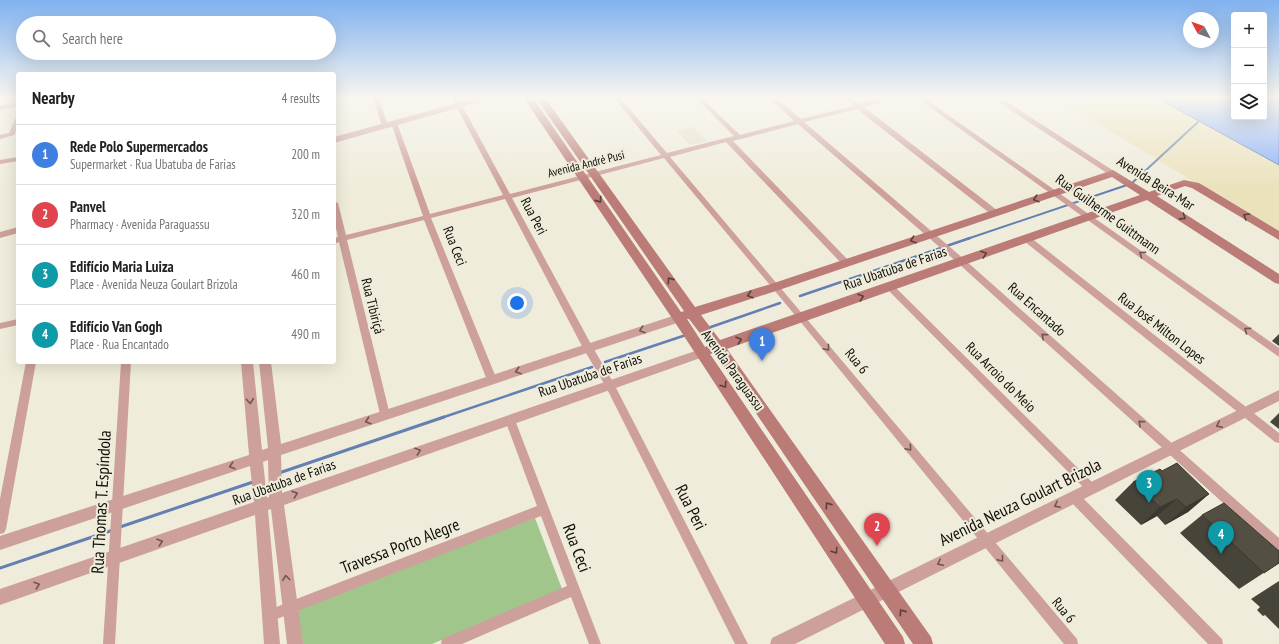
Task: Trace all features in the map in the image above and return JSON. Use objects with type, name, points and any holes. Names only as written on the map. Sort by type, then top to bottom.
[{"type":"main road","name":"Avenida Paraguassu","points":[[550,128],[679,318],[896,644]]},
{"type":"main road","name":"Avenida Paraguassu","points":[[561,128],[714,343],[924,644]]},
{"type":"main road","name":"Rua Ubatuba de Farias","points":[[679,318],[692,312],[775,287],[845,262],[934,238],[995,213],[1060,196],[1115,175]]},
{"type":"main road","name":"Avenida Beira-Mar","points":[[1115,175],[1147,194],[1279,280]]},
{"type":"main road","name":"Rua Ubatuba de Farias","points":[[699,348],[802,318],[890,287],[957,258],[1027,239],[1087,215],[1147,194],[1184,184],[1190,184],[1279,236]]},
{"type":"street","points":[[0,137],[12,134],[15,128]]},
{"type":"street","points":[[336,139],[376,128]]},
{"type":"street","name":"Rua Ceci","points":[[392,128],[492,380]]},
{"type":"street","name":"Rua Peri","points":[[471,128],[588,348],[610,385],[742,644]]},
{"type":"street","name":"Rua 6","points":[[642,128],[802,318],[1072,644]]},
{"type":"street","points":[[729,128],[738,137]]},
{"type":"street","name":"Avenida André Pusi","points":[[338,240],[772,128]]},
{"type":"street","name":"Rua Encantado","points":[[807,128],[957,258],[1279,546]]},
{"type":"street","points":[[886,128],[995,213]]},
{"type":"street","name":"Rua Guilherme Guittmann","points":[[963,128],[1279,353]]},
{"type":"street","name":"Avenida Beira-Mar","points":[[1042,128],[1115,175]]},
{"type":"street","points":[[728,140],[845,262]]},
{"type":"street","points":[[0,162],[16,159]]},
{"type":"street","name":"Rua Tibiriçá","points":[[336,222],[338,240],[385,415]]},
{"type":"street","points":[[0,235],[16,231]]},
{"type":"street","name":"Rua José Milton Lopes","points":[[1027,239],[1279,439]]},
{"type":"street","name":"Rua Arroio do Meio","points":[[890,287],[1091,488]]},
{"type":"street","name":"Rua Ubatuba de Farias","points":[[0,543],[118,504],[275,458],[385,415],[679,318]]},
{"type":"street","points":[[0,326],[16,322]]},
{"type":"street","name":"Rua Ubatuba de Farias","points":[[0,597],[115,552],[261,503],[276,495],[510,420],[610,385],[699,348]]},
{"type":"street","points":[[0,529],[31,364]]},
{"type":"street","name":"Rua Thomas T. Espíndola","points":[[109,644],[126,364]]},
{"type":"street","points":[[247,364],[261,503],[272,644]]},
{"type":"street","points":[[265,364],[275,458],[276,495],[295,644]]},
{"type":"street","name":"Avenida Neuza Goulart Brizola","points":[[778,644],[1279,395]]},
{"type":"street","name":"Rua Ceci","points":[[510,420],[595,644]]},
{"type":"street","points":[[1074,496],[1217,644]]},
{"type":"street","name":"Travessa Porto Alegre","points":[[269,616],[544,509]]},
{"type":"street","points":[[447,644],[574,589]]},
{"type":"shaded area","points":[[694,128],[707,141],[690,145],[677,131]]},
{"type":"green space","points":[[535,518],[562,589],[432,644],[300,644],[296,610]]},
{"type":"sand","points":[[1105,128],[1212,128],[1279,165],[1279,233]]},
{"type":"water","points":[[1212,128],[1279,128],[1279,165]]},
{"type":"building","points":[[1177,463],[1209,494],[1186,507],[1177,499],[1160,507],[1133,482],[1160,469],[1162,471]]},
{"type":"building","points":[[1224,503],[1279,551],[1279,563],[1264,573],[1202,515]]},
{"type":"waterway","points":[[1132,183],[1191,128]]},
{"type":"waterway","points":[[967,239],[1127,185]]},
{"type":"waterway","points":[[800,296],[970,238]]},
{"type":"waterway","points":[[708,328],[780,303]]},
{"type":"waterway","points":[[605,362],[686,335]]},
{"type":"waterway","points":[[441,418],[592,367]]},
{"type":"waterway","points":[[279,473],[444,417]]},
{"type":"waterway","points":[[120,527],[253,482]]},
{"type":"waterway","points":[[0,568],[113,530]]},
{"type":"place","name":"Rede Polo Supermercados","points":[[762,361]]},
{"type":"place","name":"Edifício Maria Luiza","points":[[1149,503]]},
{"type":"place","name":"Panvel","points":[[877,546]]},
{"type":"place","name":"Edifício Van Gogh","points":[[1221,554]]}]
